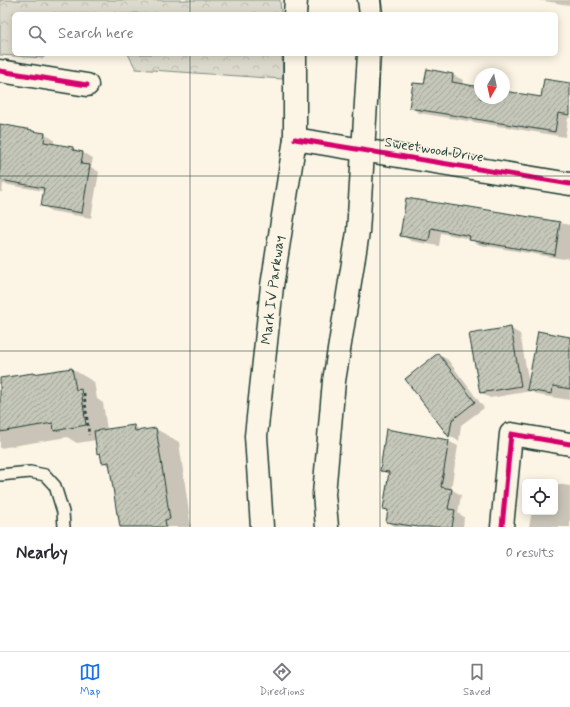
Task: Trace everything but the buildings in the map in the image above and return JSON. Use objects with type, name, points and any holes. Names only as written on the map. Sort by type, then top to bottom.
[{"type":"main road","points":[[295,12],[296,0]]},
{"type":"main road","points":[[369,0],[371,12]]},
{"type":"main road","name":"Mark IV Parkway","points":[[262,527],[256,436],[272,286],[295,139],[294,56]]},
{"type":"main road","points":[[327,527],[324,494],[334,381],[358,232],[369,56]]},
{"type":"main road","points":[[0,71],[87,85]]},
{"type":"main road","name":"Sweetwood Drive","points":[[295,139],[570,184]]},
{"type":"main road","points":[[502,527],[512,434],[570,444]]},
{"type":"lane","points":[[0,475],[30,472],[45,475],[55,486],[63,512],[64,527]]},
{"type":"path","points":[[84,393],[89,435]]},
{"type":"green space","points":[[0,0],[280,0],[281,12],[12,12],[12,56],[0,55]]},
{"type":"green space","points":[[14,56],[45,56],[43,58]]},
{"type":"green space","points":[[129,56],[282,56],[283,79],[136,69]]},
{"type":"cycle path","points":[[0,71],[87,85]]},
{"type":"cycle path","points":[[295,139],[570,184]]},
{"type":"cycle path","points":[[502,527],[511,434],[570,444]]}]
